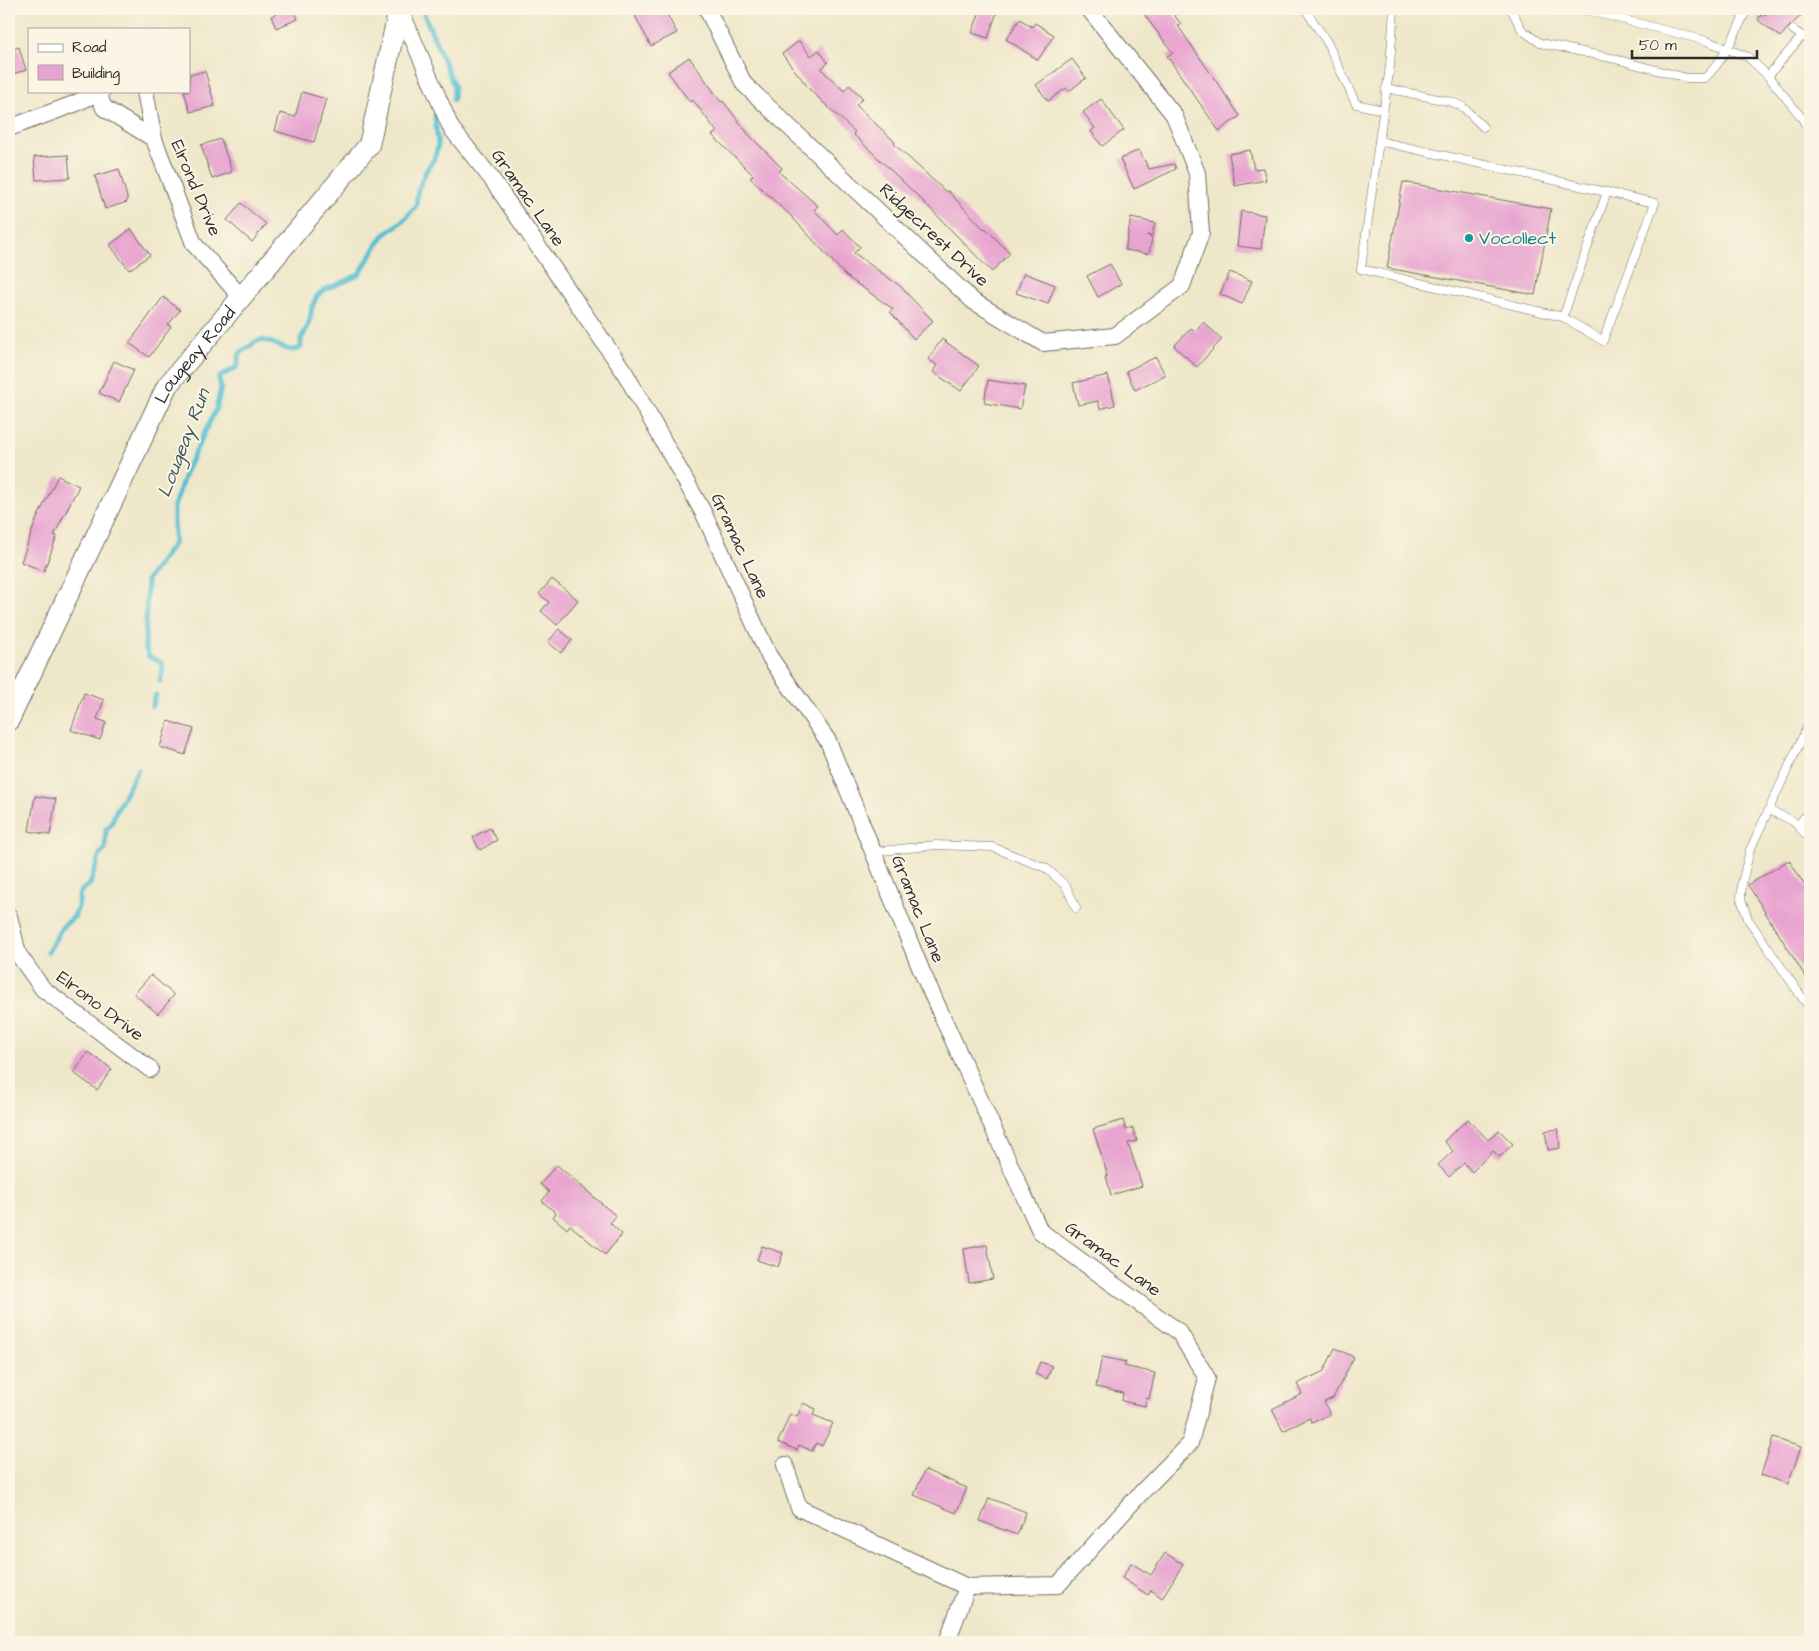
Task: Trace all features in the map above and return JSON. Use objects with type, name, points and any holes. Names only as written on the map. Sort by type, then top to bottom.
[{"type":"street","name":"Gramac Lane","points":[[399,9],[451,128],[491,178],[626,373],[703,512],[769,656],[828,741],[922,972],[1040,1232],[1179,1332],[1207,1378],[1190,1442],[1138,1496],[1058,1585],[967,1587],[799,1508],[785,1466]]},
{"type":"street","name":"Lougeay Road","points":[[9,720],[166,386],[370,145],[399,9]]},
{"type":"street","name":"Ridgecrest Drive","points":[[707,9],[744,84],[973,301],[1043,343],[1114,336],[1182,286],[1201,233],[1197,173],[1174,115],[1089,9]]},
{"type":"street","name":"Elrond Drive","points":[[9,128],[74,104],[100,92],[104,108],[154,139]]},
{"type":"street","name":"Elrond Drive","points":[[145,92],[154,139],[194,244],[241,297]]},
{"type":"street","name":"Elrono Drive","points":[[9,916],[18,954],[42,990],[150,1069]]},
{"type":"street","points":[[947,1642],[967,1587]]},
{"type":"lane","points":[[1305,9],[1327,42],[1356,104],[1383,110]]},
{"type":"lane","points":[[1379,140],[1655,203],[1603,341],[1563,317],[1361,269],[1386,88],[1394,9]]},
{"type":"lane","points":[[1511,9],[1522,30],[1540,43],[1611,58],[1687,78],[1705,78],[1717,66],[1728,49],[1747,9]]},
{"type":"lane","points":[[1582,9],[1706,42],[1748,57],[1768,76],[1802,118],[1810,132]]},
{"type":"lane","points":[[1793,30],[1810,41]]},
{"type":"lane","points":[[1768,76],[1802,36]]},
{"type":"lane","points":[[1386,88],[1452,102],[1463,107],[1483,127]]},
{"type":"lane","points":[[1563,317],[1607,192]]},
{"type":"lane","points":[[1810,722],[1750,850],[1742,883],[1741,899],[1748,918],[1810,1009]]},
{"type":"lane","points":[[1798,826],[1810,808]]},
{"type":"lane","points":[[1769,810],[1793,821],[1810,840]]},
{"type":"lane","points":[[873,852],[936,845],[992,846],[1046,868],[1066,886],[1076,908]]},
{"type":"building","points":[[294,9],[298,19],[276,28],[271,16]]},
{"type":"building","points":[[649,9],[664,9],[677,33],[651,46],[635,16]]},
{"type":"building","points":[[981,9],[998,9],[988,38],[972,33]]},
{"type":"building","points":[[1140,9],[1170,9],[1181,24],[1178,26],[1240,116],[1219,131],[1167,56],[1173,53]]},
{"type":"building","points":[[1768,9],[1808,9],[1780,37],[1758,20],[1761,15],[1766,14]]},
{"type":"building","points":[[1020,19],[1032,27],[1035,23],[1054,35],[1038,60],[1006,39]]},
{"type":"building","points":[[799,41],[811,56],[819,50],[828,63],[821,69],[844,91],[849,85],[863,98],[856,105],[895,142],[894,144],[946,192],[948,191],[1010,253],[992,272],[921,199],[853,134],[855,132],[811,91],[782,54]]},
{"type":"building","points":[[19,47],[26,70],[9,75],[9,50]]},
{"type":"building","points":[[689,57],[721,102],[723,101],[749,135],[782,168],[779,172],[818,206],[814,210],[838,235],[843,229],[860,247],[854,253],[900,286],[933,321],[914,339],[890,312],[893,309],[846,276],[792,217],[750,178],[753,175],[712,135],[717,132],[693,100],[690,102],[668,72]]},
{"type":"building","points":[[1072,59],[1086,78],[1069,91],[1066,88],[1048,101],[1036,85]]},
{"type":"building","points":[[205,71],[215,106],[190,112],[184,92],[190,92],[190,75]]},
{"type":"building","points":[[302,92],[326,99],[314,142],[275,131],[280,113],[295,117]]},
{"type":"building","points":[[1101,99],[1124,130],[1102,146],[1091,131],[1095,128],[1083,112]]},
{"type":"building","points":[[221,139],[232,172],[212,179],[201,145]]},
{"type":"building","points":[[1139,150],[1149,169],[1174,164],[1176,169],[1134,189],[1120,159]]},
{"type":"building","points":[[1250,150],[1254,169],[1263,168],[1266,180],[1235,186],[1229,154]]},
{"type":"building","points":[[68,155],[70,178],[36,180],[34,157]]},
{"type":"building","points":[[119,169],[127,202],[105,209],[95,176]]},
{"type":"building","name":"Vocollect","points":[[1403,182],[1551,209],[1535,295],[1387,268]]},
{"type":"building","points":[[241,203],[266,224],[252,242],[227,220]]},
{"type":"building","points":[[1241,211],[1265,215],[1261,249],[1237,246]]},
{"type":"building","points":[[1131,218],[1155,223],[1152,236],[1147,235],[1152,238],[1149,254],[1125,250]]},
{"type":"building","points":[[131,229],[150,255],[129,270],[110,245]]},
{"type":"building","points":[[1110,264],[1121,284],[1098,297],[1087,276]]},
{"type":"building","points":[[1230,272],[1252,281],[1242,304],[1220,294]]},
{"type":"building","points":[[1024,273],[1055,285],[1048,304],[1016,293]]},
{"type":"building","points":[[163,297],[180,310],[168,325],[171,327],[149,357],[129,343]]},
{"type":"building","points":[[1203,322],[1222,339],[1197,367],[1174,346],[1191,328],[1195,331]]},
{"type":"building","points":[[942,339],[979,366],[961,391],[933,372],[937,365],[928,359]]},
{"type":"building","points":[[1156,357],[1165,375],[1135,390],[1126,371]]},
{"type":"building","points":[[114,361],[134,370],[119,402],[99,393]]},
{"type":"building","points":[[1108,375],[1115,405],[1100,409],[1098,401],[1078,405],[1073,383]]},
{"type":"building","points":[[988,380],[1025,386],[1020,409],[984,403]]},
{"type":"building","points":[[58,476],[79,486],[54,535],[57,536],[44,571],[21,562],[37,518]]},
{"type":"building","points":[[552,579],[578,600],[557,625],[541,611],[549,602],[539,594]]},
{"type":"building","points":[[559,629],[572,640],[561,653],[548,642]]},
{"type":"building","points":[[84,693],[104,700],[97,719],[106,722],[100,740],[71,730]]},
{"type":"building","points":[[168,721],[194,729],[185,755],[160,747]]},
{"type":"building","points":[[35,796],[56,799],[50,835],[29,831]]},
{"type":"building","points":[[490,828],[497,840],[480,850],[473,837]]},
{"type":"building","points":[[1789,860],[1810,894],[1810,984],[1748,885]]},
{"type":"building","points":[[151,975],[174,995],[158,1014],[134,994]]},
{"type":"building","points":[[88,1052],[112,1069],[97,1090],[74,1073]]},
{"type":"building","points":[[1468,1119],[1488,1140],[1499,1130],[1513,1144],[1500,1157],[1493,1151],[1472,1172],[1464,1163],[1449,1177],[1438,1165],[1453,1151],[1444,1141]]},
{"type":"building","points":[[1123,1120],[1126,1130],[1133,1128],[1137,1141],[1128,1143],[1142,1186],[1111,1195],[1106,1176],[1108,1176],[1093,1129]]},
{"type":"building","points":[[1558,1129],[1560,1148],[1548,1150],[1545,1131]]},
{"type":"building","points":[[557,1165],[616,1216],[610,1223],[622,1234],[605,1255],[570,1225],[567,1229],[553,1217],[556,1213],[542,1201],[549,1192],[540,1184]]},
{"type":"building","points":[[987,1245],[993,1279],[969,1283],[964,1249]]},
{"type":"building","points":[[762,1246],[783,1253],[778,1267],[757,1260]]},
{"type":"building","points":[[1335,1348],[1354,1357],[1333,1398],[1324,1402],[1330,1414],[1312,1423],[1310,1418],[1283,1431],[1272,1409],[1302,1394],[1297,1384],[1324,1371]]},
{"type":"building","points":[[1102,1357],[1126,1362],[1124,1366],[1155,1373],[1149,1399],[1146,1398],[1145,1406],[1122,1401],[1123,1393],[1096,1387]]},
{"type":"building","points":[[1040,1362],[1052,1366],[1047,1379],[1035,1374]]},
{"type":"building","points":[[803,1403],[816,1409],[813,1415],[833,1423],[822,1446],[816,1443],[812,1451],[799,1445],[797,1450],[778,1442],[790,1414],[797,1417]]},
{"type":"building","points":[[1773,1438],[1801,1447],[1788,1484],[1761,1475]]},
{"type":"building","points":[[925,1470],[967,1488],[956,1513],[914,1495]]},
{"type":"building","points":[[989,1498],[1026,1512],[1017,1535],[980,1521]]},
{"type":"building","points":[[1165,1553],[1183,1564],[1162,1598],[1151,1590],[1148,1595],[1122,1578],[1131,1563],[1151,1575]]},
{"type":"waterway","name":"Lougeay Run","points":[[422,9],[454,86],[453,100]]},
{"type":"waterway","name":"Lougeay Run","points":[[160,681],[163,670],[161,662],[149,657],[145,647],[147,580],[174,543],[174,507],[186,471],[216,409],[221,388],[219,378],[238,366],[239,354],[255,342],[267,341],[290,350],[296,350],[301,347],[301,339],[309,324],[312,307],[317,296],[324,290],[359,274],[383,236],[405,219],[416,206],[418,190],[426,171],[434,159],[438,146],[435,116],[437,113]]},
{"type":"waterway","name":"Lougeay Run","points":[[152,706],[156,695]]},
{"type":"waterway","name":"Lougeay Run","points":[[48,952],[62,927],[74,917],[78,907],[80,892],[90,884],[100,854],[105,850],[106,829],[111,825],[115,813],[138,769]]},
{"type":"place","name":"Vocollect","points":[[1469,238]]}]
